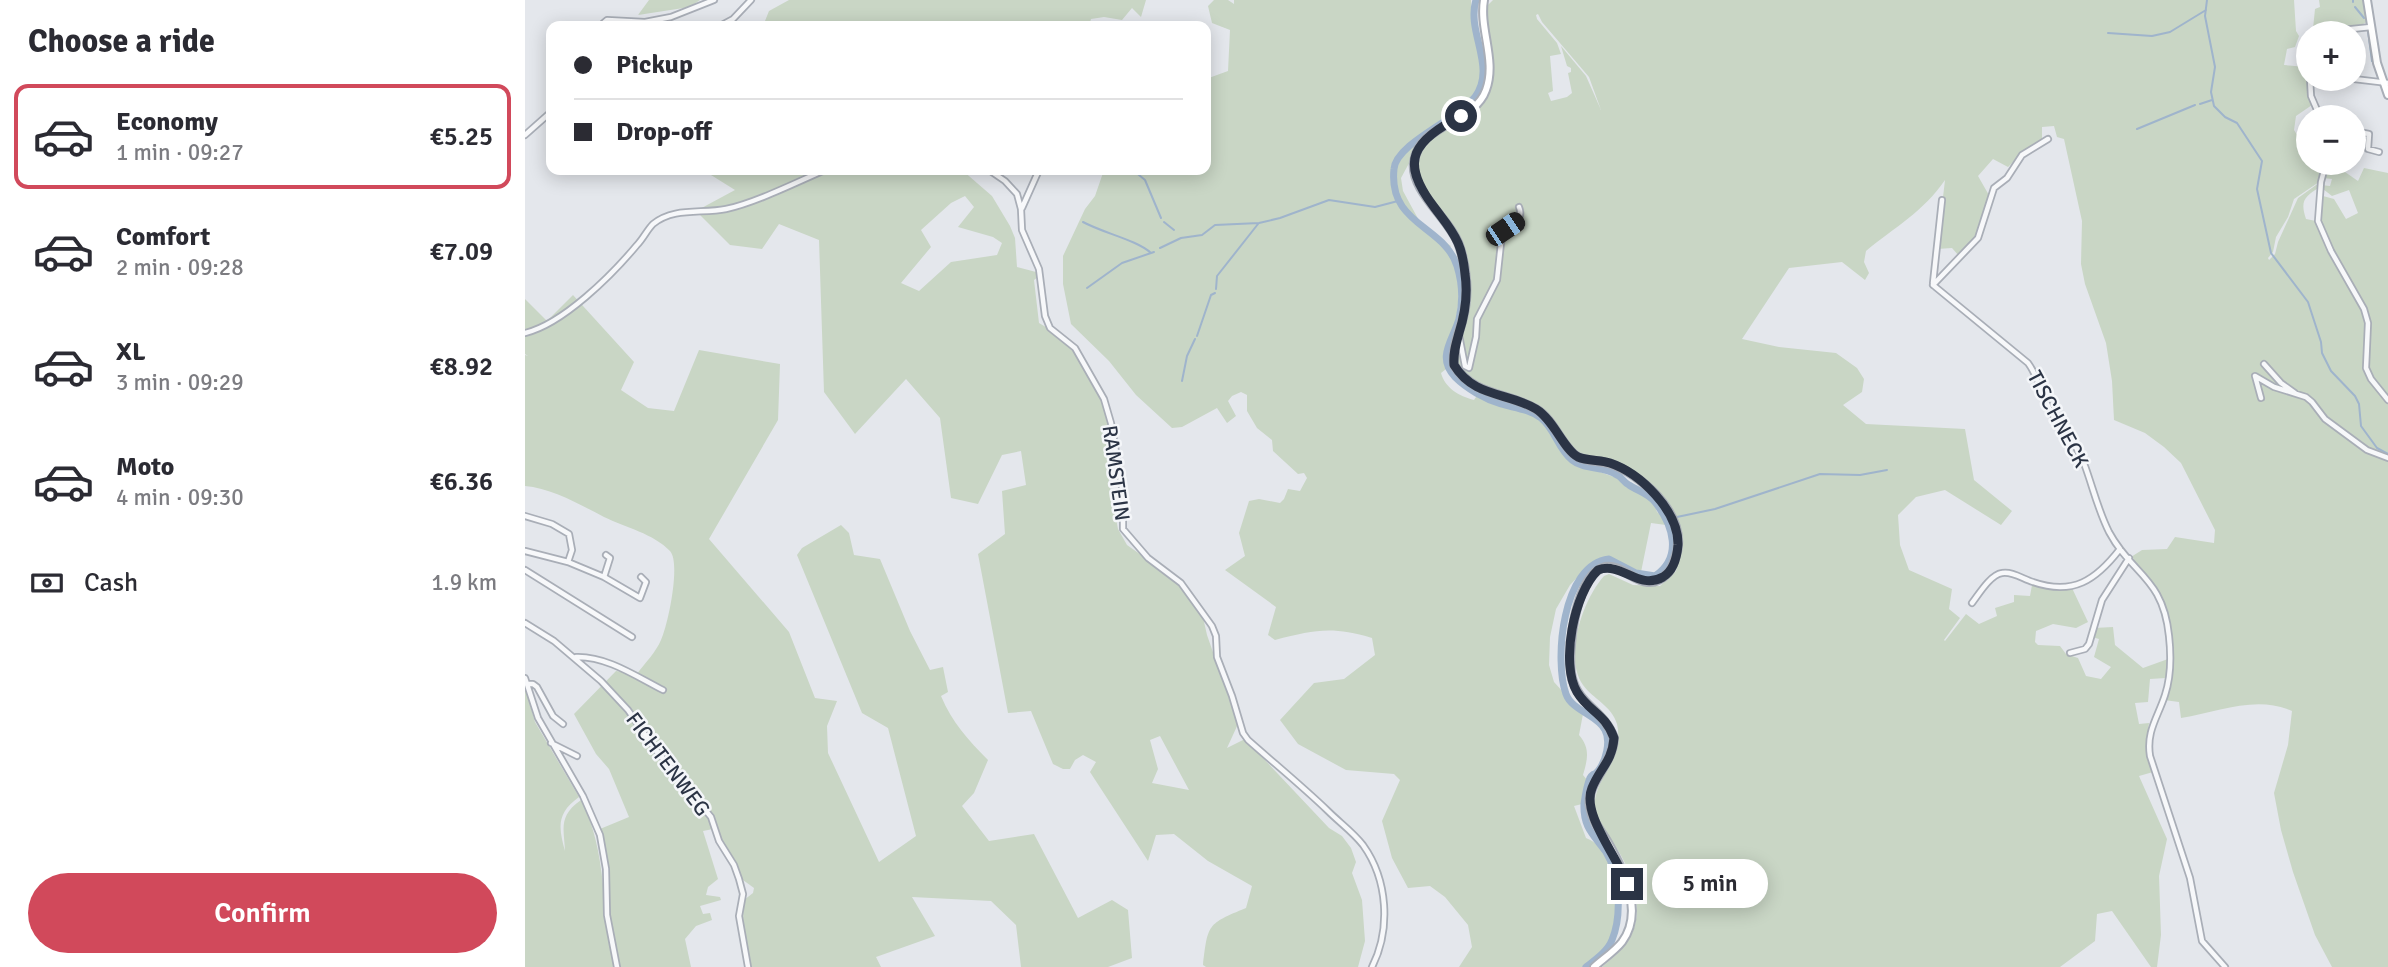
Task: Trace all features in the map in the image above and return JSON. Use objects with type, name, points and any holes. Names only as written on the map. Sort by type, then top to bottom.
[{"type":"main road","points":[[1484,0],[1483,22],[1489,68],[1486,90],[1476,106],[1423,142],[1413,166],[1418,183],[1459,244],[1466,282],[1464,314],[1454,348],[1454,365],[1466,379],[1492,395],[1540,412],[1576,456],[1608,462],[1625,471],[1663,503],[1675,527],[1678,542],[1677,554],[1668,574],[1658,580],[1646,582],[1613,568],[1598,570],[1584,590],[1573,621],[1570,667],[1575,688],[1587,704],[1604,718],[1614,738],[1607,764],[1592,788],[1590,808],[1623,873],[1632,909],[1629,930],[1621,943],[1594,967]]},
{"type":"main road","points":[[2367,0],[2377,63],[2386,83],[2388,96]]},
{"type":"street","points":[[650,21],[671,17],[714,0]]},
{"type":"street","points":[[729,21],[751,0]]},
{"type":"street","points":[[606,21],[626,21]]},
{"type":"street","points":[[2366,28],[2371,27]]},
{"type":"street","points":[[2366,80],[2386,83]]},
{"type":"street","points":[[525,135],[546,117]]},
{"type":"street","points":[[2366,133],[2369,134],[2368,149],[2379,152]]},
{"type":"street","points":[[1933,285],[1978,238],[1994,188],[2007,178],[2022,155],[2048,139]]},
{"type":"street","points":[[525,333],[560,319],[620,264],[652,225],[661,219],[674,214],[726,209],[812,175]]},
{"type":"street","points":[[997,175],[1017,194],[1029,195]]},
{"type":"street","points":[[1021,209],[1037,175]]},
{"type":"street","points":[[2323,175],[2318,221],[2331,251],[2364,309],[2368,323],[2365,363],[2367,373],[2388,400]]},
{"type":"street","name":"RAMSTEIN","points":[[1017,194],[1023,230],[1039,270],[1045,316],[1050,328],[1075,348],[1104,399],[1111,423],[1123,493],[1123,529],[1126,535],[1148,558],[1181,583],[1212,626],[1216,636],[1217,657],[1233,696],[1243,733],[1248,740],[1350,830],[1376,868],[1384,901],[1384,922],[1380,950],[1372,967]]},
{"type":"street","points":[[1933,285],[1942,200]]},
{"type":"street","points":[[1459,334],[1465,366],[1469,368],[1477,318],[1497,280],[1502,234],[1518,221],[1521,212],[1519,206]]},
{"type":"street","name":"TISCHNECK","points":[[1933,285],[2028,363],[2053,414],[2078,450],[2101,514],[2120,549],[2156,590],[2161,601],[2169,632],[2170,651],[2165,695],[2150,731],[2150,756],[2190,878],[2202,941],[2225,967]]},
{"type":"street","points":[[2264,364],[2295,394]]},
{"type":"street","points":[[2261,398],[2255,376],[2274,387],[2312,402],[2325,419],[2367,450],[2388,458]]},
{"type":"street","points":[[525,516],[552,524],[569,534],[572,550],[568,562]]},
{"type":"street","points":[[1972,603],[1999,573],[2009,573],[2047,587],[2072,587],[2101,572],[2120,549]]},
{"type":"street","points":[[525,551],[568,562],[640,598],[646,582],[641,577]]},
{"type":"street","points":[[604,578],[610,558],[606,555]]},
{"type":"street","points":[[2070,653],[2085,649],[2089,644],[2102,600],[2129,558]]},
{"type":"street","points":[[525,570],[632,637]]},
{"type":"street","name":"FICHTENWEG","points":[[525,623],[575,657],[628,710],[655,749],[711,817],[719,841],[734,865],[743,894],[739,916],[748,967]]},
{"type":"street","name":"FICHTENWEG","points":[[575,657],[586,657],[615,665],[663,690]]},
{"type":"street","points":[[526,681],[537,687],[553,716],[563,724]]},
{"type":"street","points":[[526,681],[538,718],[583,796],[600,835],[606,869],[607,915],[617,967]]},
{"type":"street","points":[[550,742],[577,756]]},
{"type":"green space","points":[[649,0],[700,0],[690,7],[638,15]]},
{"type":"green space","points":[[789,0],[1146,0],[1141,17],[1132,8],[1122,20],[1104,17],[1090,21],[765,21],[769,11]]},
{"type":"green space","points":[[1214,0],[1228,0],[1234,4],[1234,0],[1471,0],[1481,66],[1479,86],[1465,102],[1417,141],[1420,143],[1401,178],[1403,191],[1422,226],[1451,246],[1447,252],[1458,280],[1455,322],[1444,354],[1446,369],[1441,373],[1449,387],[1463,396],[1474,400],[1478,394],[1501,405],[1534,415],[1549,429],[1571,462],[1617,478],[1654,502],[1657,512],[1666,519],[1666,525],[1651,523],[1641,572],[1613,559],[1603,558],[1591,563],[1570,585],[1556,609],[1550,637],[1549,665],[1554,682],[1583,714],[1579,735],[1586,749],[1583,775],[1588,781],[1582,804],[1574,806],[1586,838],[1596,844],[1604,855],[1614,883],[1615,914],[1610,939],[1584,967],[1459,967],[1472,947],[1468,925],[1445,897],[1430,886],[1408,888],[1392,858],[1382,821],[1400,780],[1394,774],[1346,770],[1298,744],[1280,720],[1314,683],[1344,679],[1375,655],[1372,638],[1345,632],[1323,631],[1275,640],[1268,635],[1276,607],[1225,570],[1245,556],[1239,533],[1249,501],[1259,499],[1280,503],[1288,489],[1300,491],[1307,478],[1304,473],[1298,474],[1273,451],[1272,440],[1257,428],[1247,411],[1247,395],[1241,392],[1228,401],[1236,416],[1227,423],[1217,408],[1182,427],[1172,428],[1136,395],[1109,361],[1071,324],[1063,284],[1063,256],[1085,209],[1095,196],[1102,175],[1211,175],[1211,77],[1228,71],[1230,30],[1212,23],[1208,6]]},
{"type":"green space","points":[[1493,0],[2294,0],[2296,44],[2287,49],[2284,65],[2296,66],[2296,91],[2309,91],[2312,105],[2296,105],[2296,175],[2321,175],[2319,182],[2294,199],[2288,217],[2276,237],[2273,252],[2268,258],[2269,260],[2275,254],[2298,198],[2319,183],[2320,187],[2305,200],[2303,208],[2306,219],[2316,221],[2330,252],[2362,307],[2366,320],[2365,371],[2388,401],[2388,457],[2363,448],[2388,460],[2388,967],[2332,967],[2315,935],[2293,872],[2274,793],[2288,745],[2292,711],[2265,704],[2237,706],[2181,718],[2179,702],[2164,700],[2170,658],[2169,624],[2157,592],[2131,557],[2142,550],[2167,549],[2175,537],[2214,543],[2215,530],[2181,463],[2145,433],[2114,420],[2106,343],[2085,284],[2081,264],[2082,221],[2064,139],[2057,137],[2054,126],[2042,127],[2042,140],[2022,153],[2008,167],[1993,159],[1978,176],[1990,197],[1976,238],[1959,256],[1952,248],[1937,249],[1945,180],[1918,210],[1866,251],[1864,262],[1869,273],[1865,280],[1842,262],[1789,268],[1742,339],[1779,347],[1836,353],[1857,368],[1864,379],[1862,392],[1843,405],[1866,424],[1965,429],[1974,480],[2012,511],[2001,525],[1945,490],[1916,497],[1898,515],[1900,545],[1909,570],[1952,589],[1949,609],[1960,618],[1945,641],[1966,614],[1979,624],[1997,616],[1995,608],[2014,602],[2014,595],[2030,596],[2032,585],[2042,585],[2072,588],[2088,622],[2076,628],[2053,624],[2036,631],[2035,642],[2038,645],[2060,646],[2066,654],[2078,658],[2086,676],[2101,679],[2111,667],[2094,657],[2099,639],[2092,637],[2094,628],[2113,627],[2115,645],[2143,668],[2168,659],[2166,678],[2150,679],[2148,702],[2135,703],[2139,724],[2149,723],[2146,748],[2153,772],[2139,776],[2167,839],[2159,876],[2161,935],[2157,967],[2151,967],[2112,911],[2097,914],[2095,941],[2060,967],[1602,967],[1620,952],[1628,941],[1634,930],[1637,905],[1627,867],[1599,825],[1594,810],[1598,788],[1617,747],[1617,724],[1607,707],[1583,685],[1577,673],[1575,644],[1583,613],[1604,576],[1609,574],[1633,585],[1660,586],[1676,571],[1680,542],[1669,507],[1612,461],[1590,458],[1577,452],[1550,419],[1479,384],[1465,375],[1457,365],[1455,356],[1459,338],[1463,342],[1461,333],[1467,311],[1460,242],[1428,195],[1417,173],[1416,163],[1436,135],[1489,91],[1485,8]],"holes":[[[1538,14],[1589,77],[1601,110],[1586,76],[1561,46],[1567,66],[1571,68],[1568,73],[1572,93],[1551,101],[1548,93],[1553,91],[1550,56],[1561,54],[1557,43],[1536,15]]]},
{"type":"green space","points":[[2319,0],[2365,0],[2367,22],[2314,21],[2315,9],[2320,7]]},
{"type":"green space","points":[[2366,168],[2388,173],[2388,399],[2368,371],[2369,319],[2324,235],[2320,220],[2323,196],[2334,199],[2346,219],[2358,213],[2349,190],[2332,196],[2321,185],[2330,186],[2332,179],[2323,178],[2324,175],[2349,175],[2358,181],[2361,175],[2366,175]]},
{"type":"green space","points":[[711,175],[968,175],[992,196],[1015,238],[1017,267],[1036,272],[1038,277],[1034,280],[1039,323],[1073,343],[1109,412],[1109,482],[1118,529],[1127,545],[1181,583],[1200,604],[1207,635],[1238,724],[1227,748],[1245,739],[1351,848],[1356,862],[1352,873],[1362,900],[1365,941],[1358,967],[1203,965],[1206,941],[1212,927],[1246,908],[1252,886],[1208,861],[1174,834],[1156,835],[1148,861],[1090,772],[1096,762],[1083,755],[1075,760],[1070,769],[1053,764],[1031,711],[1008,713],[978,554],[1005,534],[1002,491],[1026,485],[1021,451],[1002,455],[978,504],[951,498],[940,418],[906,379],[855,434],[824,392],[819,240],[779,224],[762,249],[730,245],[696,211],[735,190]],"holes":[[[965,196],[974,207],[958,227],[993,237],[1002,243],[997,255],[951,262],[919,291],[901,283],[931,247],[921,230],[951,203]],[[1160,736],[1189,790],[1152,783],[1158,769],[1150,740]]]},
{"type":"green space","points":[[573,295],[634,362],[621,390],[648,408],[674,411],[699,350],[780,364],[778,420],[709,539],[789,632],[815,698],[837,701],[827,726],[828,753],[879,862],[916,836],[888,728],[862,713],[797,555],[802,548],[841,525],[849,533],[854,555],[880,559],[910,631],[930,670],[943,667],[948,692],[941,696],[945,705],[961,730],[988,760],[974,793],[962,806],[989,841],[1034,834],[1078,918],[1112,900],[1128,910],[1132,958],[1108,967],[1021,967],[1016,925],[991,901],[912,897],[935,936],[876,957],[881,967],[752,967],[745,943],[743,917],[744,900],[753,893],[754,888],[743,880],[713,829],[703,831],[718,879],[708,887],[706,895],[720,897],[721,900],[700,906],[703,914],[710,913],[712,920],[696,926],[685,939],[691,967],[620,967],[610,916],[607,856],[600,829],[629,817],[609,769],[596,754],[574,714],[616,671],[637,674],[653,653],[661,640],[667,621],[674,568],[670,551],[656,540],[566,498],[525,486],[525,355],[528,356],[525,354],[525,299],[547,321]]},
{"type":"green space","points":[[525,688],[535,722],[579,797],[567,809],[561,821],[565,851],[564,823],[569,812],[581,800],[590,820],[600,861],[614,967],[525,967]]},
{"type":"waterway","points":[[1476,0],[1474,12],[1482,62],[1481,86],[1467,105],[1405,150],[1397,159],[1394,169],[1394,188],[1400,202],[1408,214],[1451,253],[1459,272],[1460,312],[1446,355],[1449,370],[1465,386],[1477,393],[1541,418],[1572,460],[1612,472],[1649,496],[1667,521],[1672,540],[1669,560],[1655,576],[1636,573],[1609,559],[1593,565],[1581,578],[1565,616],[1561,660],[1566,694],[1574,705],[1597,720],[1607,735],[1605,757],[1601,767],[1589,781],[1584,812],[1590,831],[1611,861],[1618,895],[1617,919],[1612,940],[1604,952],[1586,967]]},
{"type":"waterway","points":[[2207,0],[2205,16],[2215,67],[2211,92],[2214,106],[2225,117],[2237,123],[2262,161],[2257,189],[2271,253],[2308,302],[2322,353],[2331,371],[2355,396],[2359,404],[2361,426],[2377,448],[2388,454]]},
{"type":"waterway","points":[[2355,7],[2364,18]]},
{"type":"waterway","points":[[2108,33],[2152,36],[2170,32],[2206,10]]},
{"type":"waterway","points":[[2368,31],[2372,61]]},
{"type":"waterway","points":[[2200,104],[2212,100]]},
{"type":"waterway","points":[[2137,129],[2195,105]]},
{"type":"waterway","points":[[1139,175],[1145,180],[1161,218]]},
{"type":"waterway","points":[[1160,248],[1181,238],[1202,235],[1215,225],[1259,223],[1329,200],[1375,207],[1398,201]]},
{"type":"waterway","points":[[1083,222],[1137,244],[1151,253]]},
{"type":"waterway","points":[[1164,222],[1174,230]]},
{"type":"waterway","points":[[1216,289],[1217,276],[1258,224]]},
{"type":"waterway","points":[[1087,288],[1122,263],[1154,252]]},
{"type":"waterway","points":[[1197,336],[1211,295],[1215,293]]},
{"type":"waterway","points":[[1182,381],[1187,356],[1195,339]]},
{"type":"waterway","points":[[1677,517],[1715,509],[1820,474],[1860,475],[1887,470]]},
{"type":"route","points":[[1461,116],[1423,142],[1413,166],[1418,183],[1459,244],[1464,265],[1466,298],[1454,348],[1454,365],[1466,379],[1492,395],[1540,412],[1576,456],[1608,462],[1625,471],[1663,503],[1675,527],[1677,554],[1668,574],[1658,580],[1646,582],[1613,568],[1598,570],[1580,599],[1573,621],[1570,667],[1575,688],[1587,704],[1609,724],[1614,738],[1607,764],[1592,788],[1589,804],[1627,884]]}]
